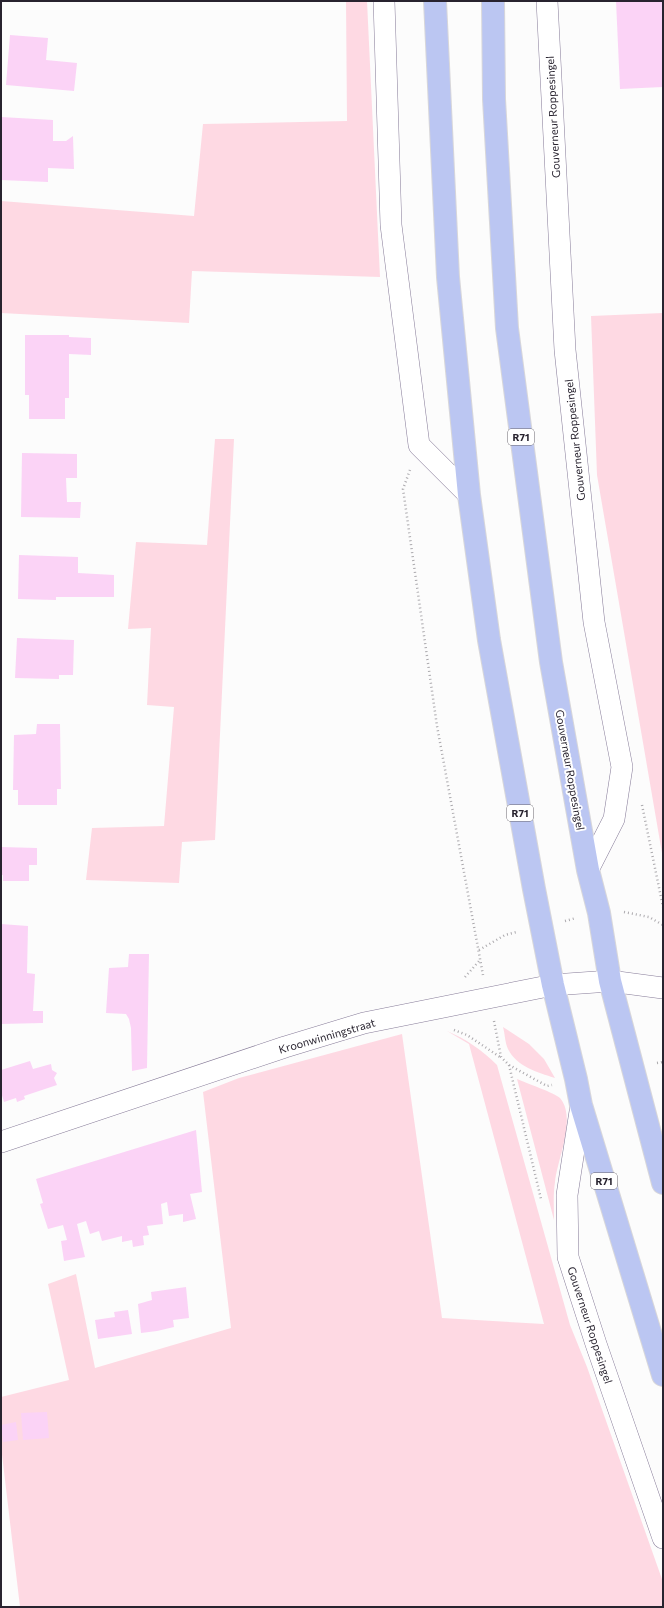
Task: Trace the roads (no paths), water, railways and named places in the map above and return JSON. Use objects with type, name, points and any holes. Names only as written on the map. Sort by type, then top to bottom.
[{"type":"highway","name":"Gouverneur Roppesingel","points":[[435,1],[448,277],[469,495],[489,640],[553,985],[581,1104],[663,1375]]},
{"type":"highway","name":"Gouverneur Roppesingel","points":[[493,1],[494,99],[507,328],[551,662],[588,870],[599,913],[610,981],[663,1183]]},
{"type":"street","points":[[384,1],[391,225],[419,445],[469,495]]},
{"type":"street","name":"Gouverneur Roppesingel","points":[[547,1],[565,350],[594,622],[622,767],[614,819],[588,870]]},
{"type":"street","name":"Kroonwinningstraat","points":[[1,1142],[285,1047],[364,1023],[553,985],[610,981],[663,988]]},
{"type":"street","name":"Gouverneur Roppesingel","points":[[581,1104],[567,1195],[568,1257],[596,1344],[663,1538]]}]
